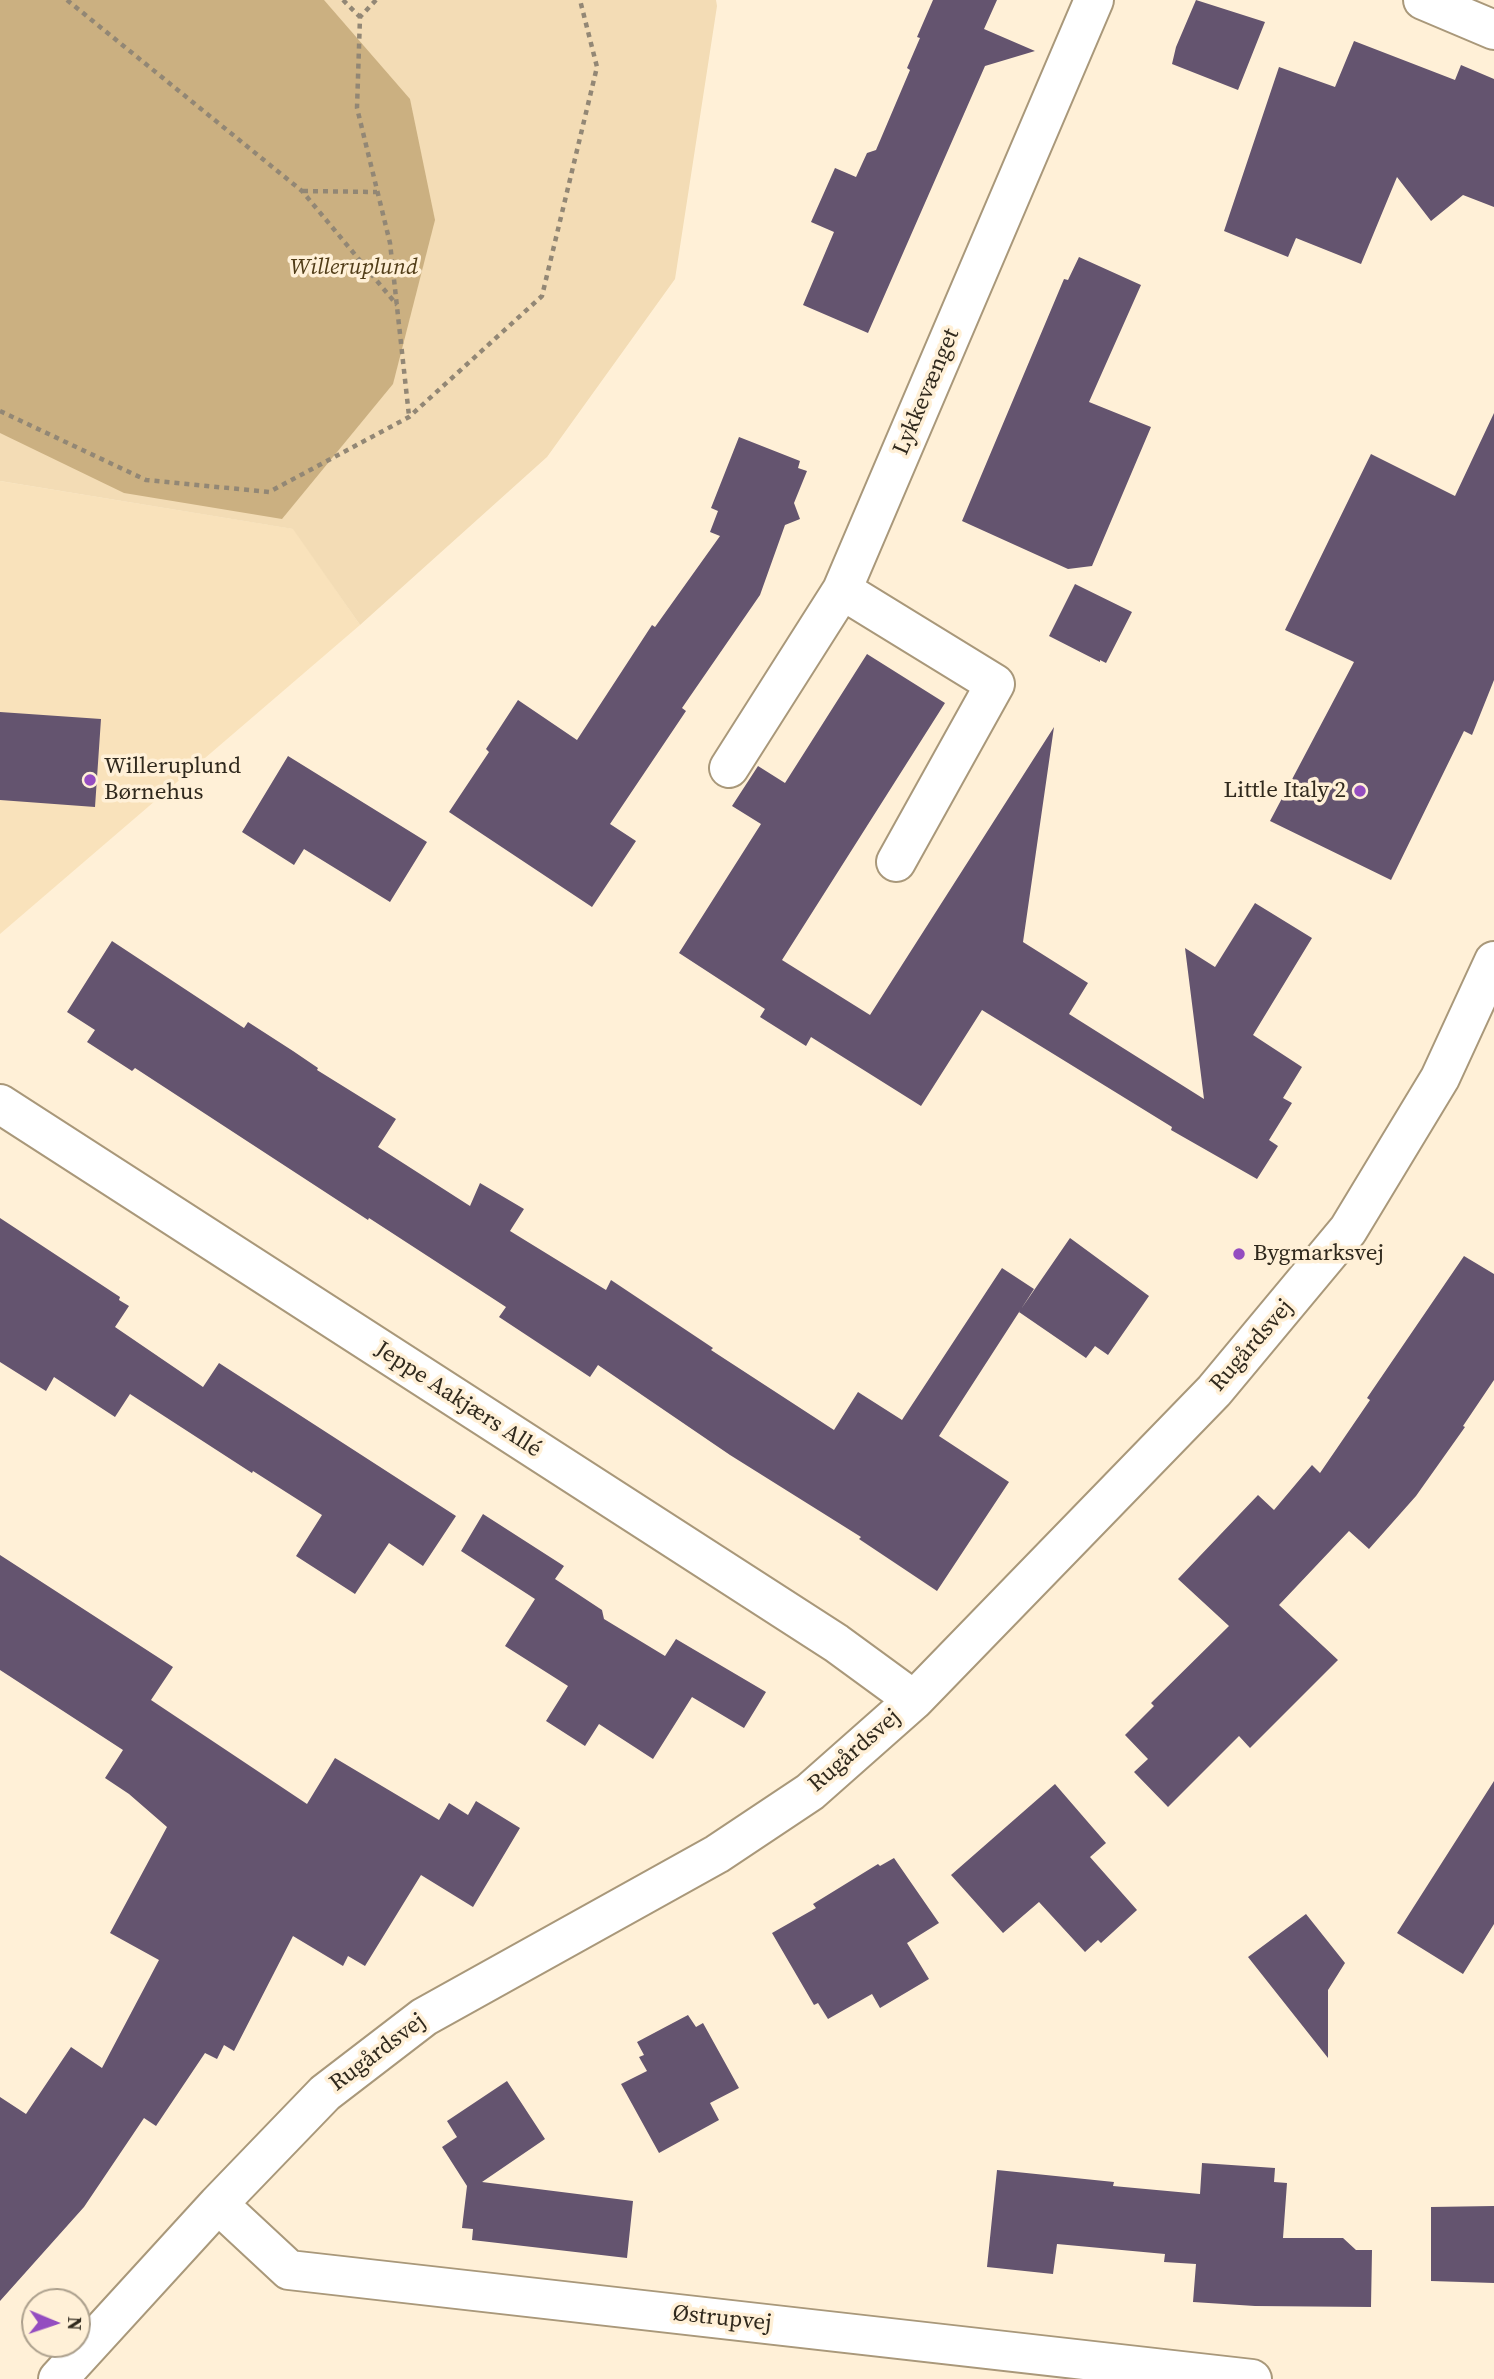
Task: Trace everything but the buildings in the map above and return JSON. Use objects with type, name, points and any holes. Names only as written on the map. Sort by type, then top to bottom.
[{"type":"street","name":"Lykkevænget","points":[[729,768],[842,590],[1094,0]]},
{"type":"street","points":[[1423,0],[1494,30]]},
{"type":"street","points":[[842,590],[995,684],[896,862]]},
{"type":"street","name":"Rugårdsvej","points":[[58,2379],[218,2204],[326,2093],[424,2017],[718,1854],[810,1792],[914,1700],[1214,1391],[1290,1303],[1348,1230],[1440,1079],[1494,961]]},
{"type":"street","name":"Jeppe Aakjærs Allé","points":[[0,1104],[836,1643],[914,1700]]},
{"type":"street","name":"Østrupvej","points":[[218,2204],[289,2270],[1252,2379]]},
{"type":"path","points":[[67,0],[302,191],[397,305]]},
{"type":"path","points":[[343,0],[360,17]]},
{"type":"path","points":[[376,0],[360,17],[357,108],[390,243],[409,417]]},
{"type":"path","points":[[0,411],[146,480],[269,492],[409,417],[542,296],[597,67],[580,0]]},
{"type":"path","points":[[302,191],[377,192]]},
{"type":"shaded area","name":"Willeruplund Børnehus","points":[[0,481],[294,529],[360,625],[0,934]]},
{"type":"green space","name":"Willeruplund","points":[[0,0],[716,0],[675,279],[547,457],[360,625],[293,529],[0,481]]},
{"type":"green space","points":[[0,0],[324,0],[410,99],[435,220],[393,384],[282,519],[124,493],[0,433]]},
{"type":"place","name":"Willeruplund Børnehus","points":[[90,780]]},
{"type":"place","name":"Little Italy 2","points":[[1360,791]]},
{"type":"place","name":"Bygmarksvej","points":[[1239,1254]]}]
